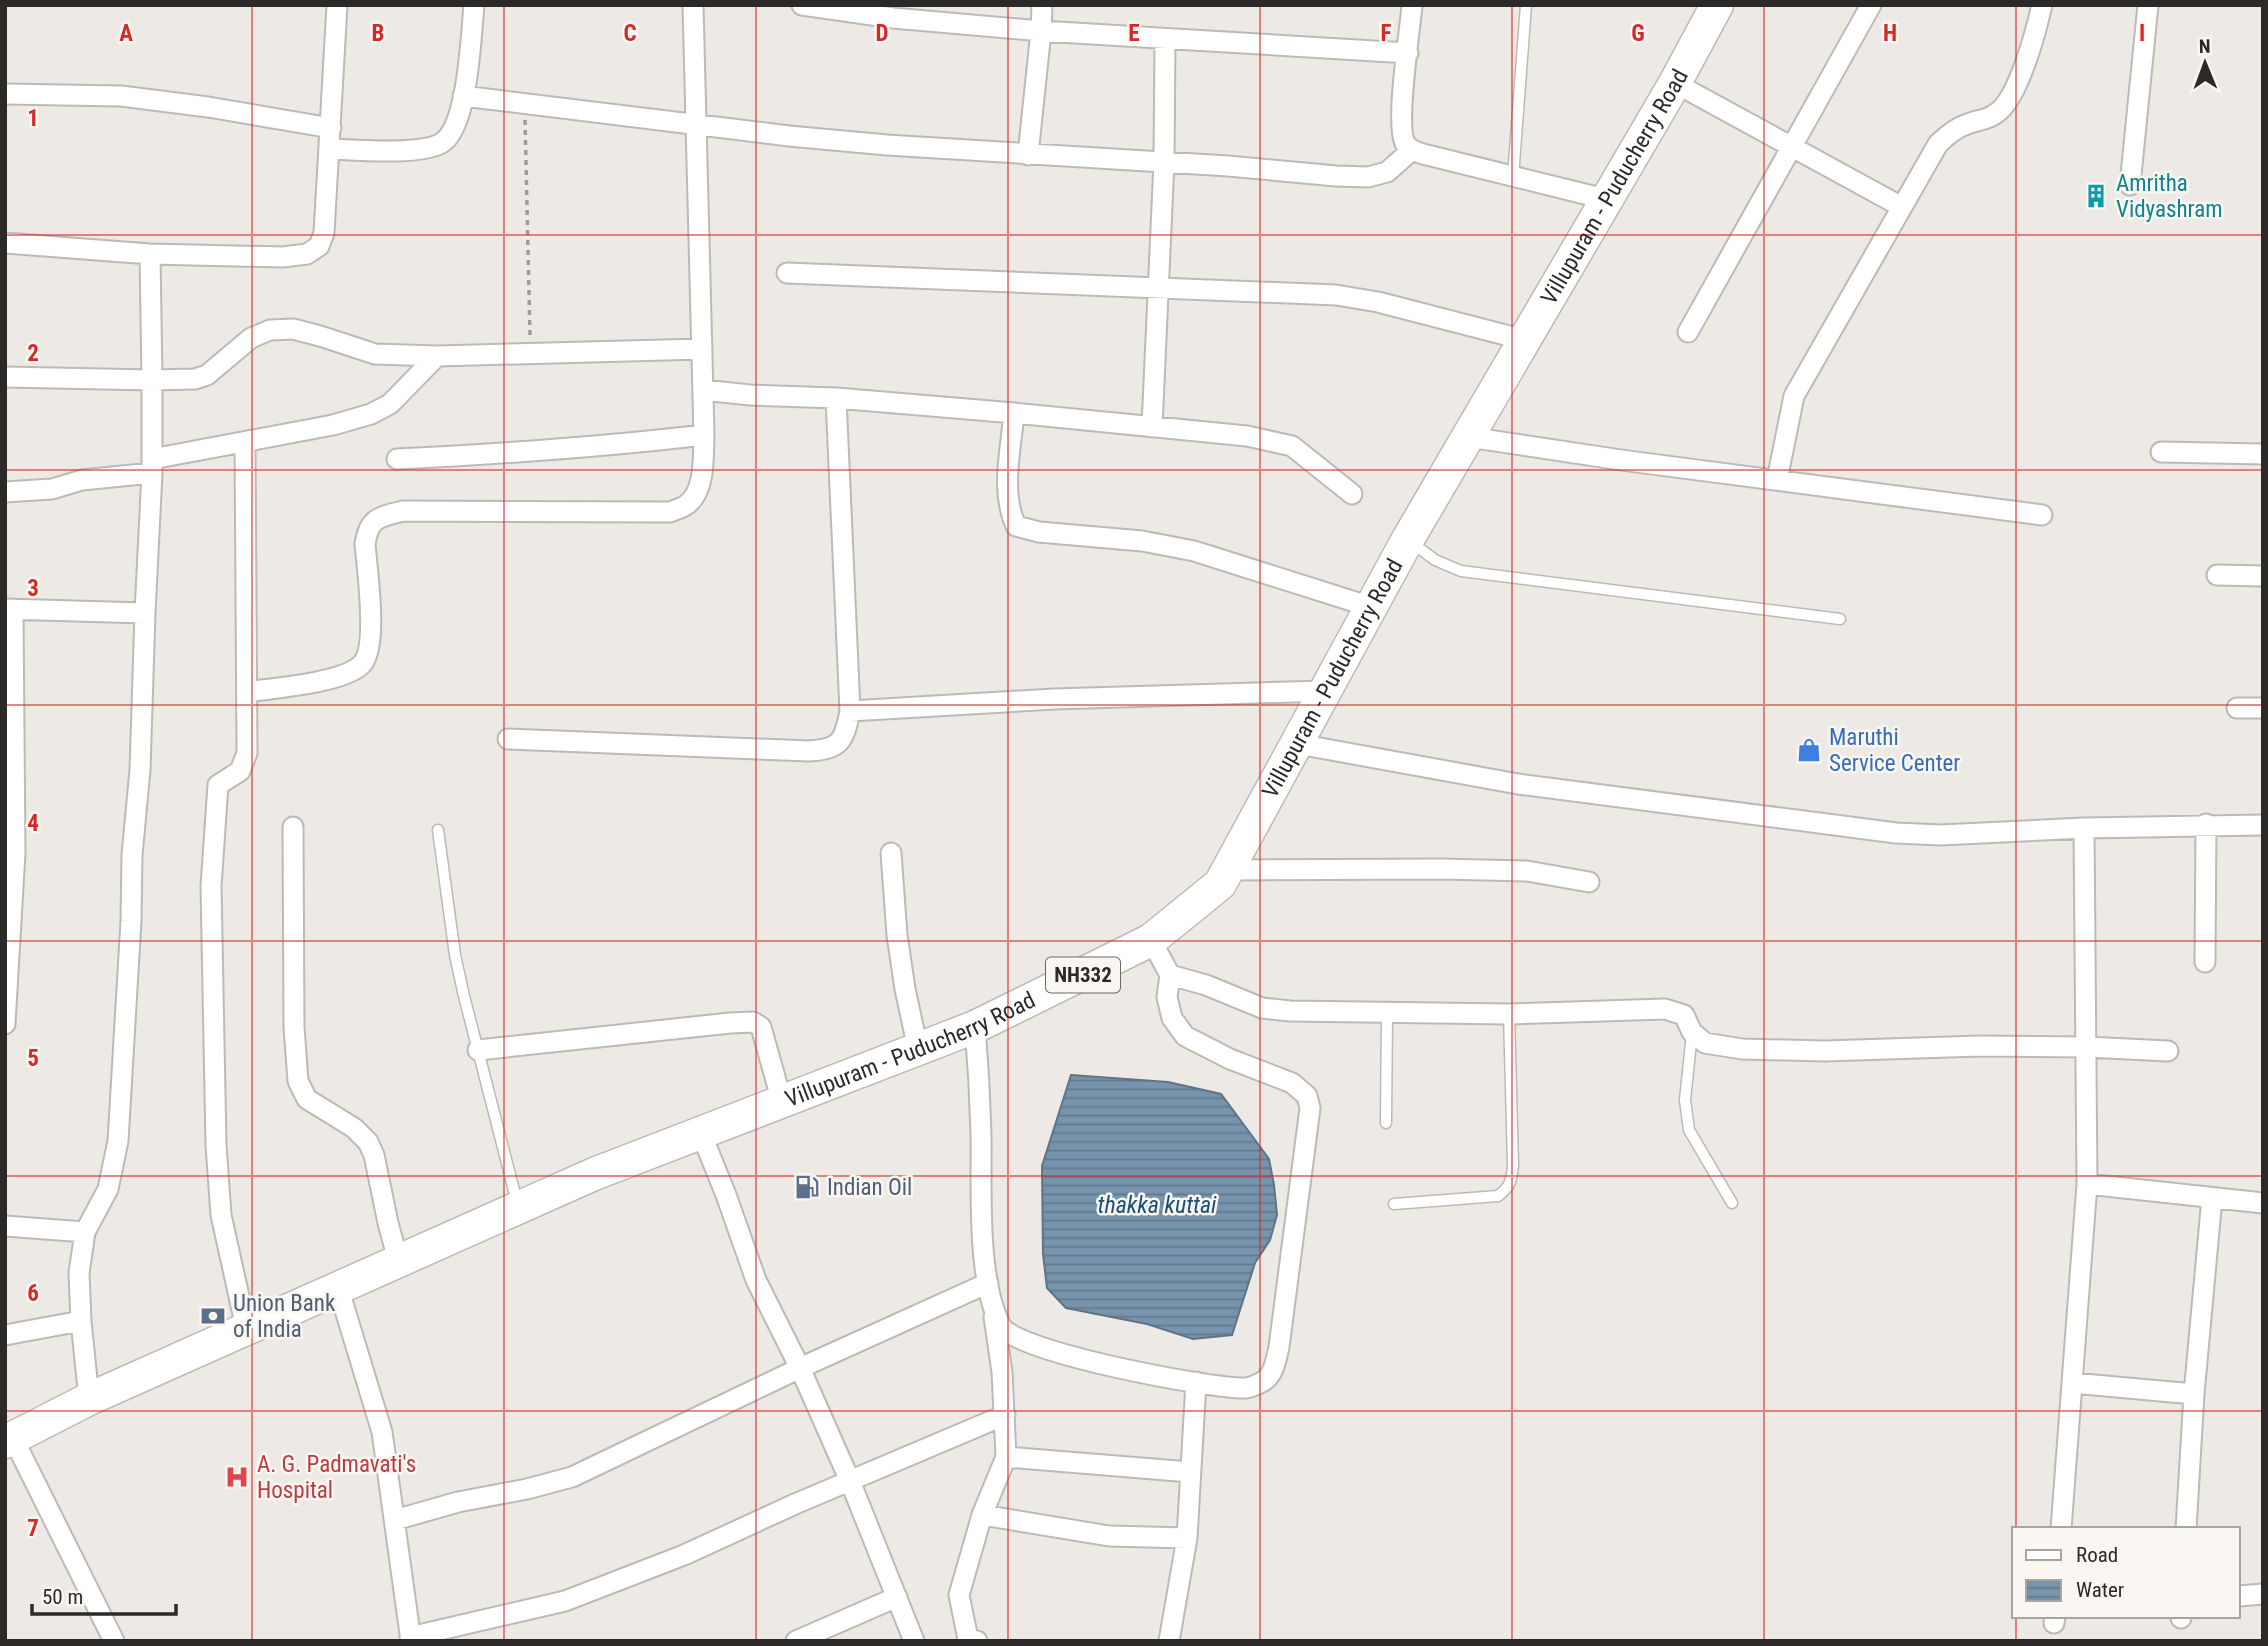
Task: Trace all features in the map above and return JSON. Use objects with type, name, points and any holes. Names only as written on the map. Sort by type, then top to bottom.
[{"type":"highway","name":"Villupuram - Puducherry Road","points":[[9,1440],[89,1399],[594,1174],[975,1027],[1151,940],[1220,884],[1408,539],[1675,83],[1717,5]]},
{"type":"street","points":[[5,243],[150,254],[283,257],[307,254],[319,246],[324,233],[337,5]]},
{"type":"street","points":[[330,149],[413,149],[443,142],[454,130],[463,96],[474,5]]},
{"type":"street","points":[[247,692],[349,674],[363,664],[369,648],[371,624],[365,544],[367,531],[379,518],[403,511],[670,512],[688,505],[698,491],[704,435],[693,5]]},
{"type":"street","points":[[802,5],[893,18],[1041,31],[1408,53]]},
{"type":"street","points":[[1028,155],[1042,5]]},
{"type":"street","points":[[1412,5],[1401,119],[1406,145],[1412,150],[1605,200]]},
{"type":"street","points":[[1688,332],[1871,5]]},
{"type":"street","points":[[1777,480],[1794,396],[1938,144],[1951,131],[1983,121],[1998,113],[2008,101],[2034,41],[2042,5]]},
{"type":"street","points":[[2130,185],[2148,5]]},
{"type":"street","points":[[1152,427],[1164,162],[1166,39]]},
{"type":"street","points":[[1675,83],[1902,207]]},
{"type":"street","points":[[5,94],[121,96],[229,110],[331,128]]},
{"type":"street","points":[[463,96],[859,143],[1368,177],[1387,172],[1412,150]]},
{"type":"street","points":[[89,1399],[79,1273],[85,1232],[108,1189],[118,1141],[140,770],[152,466],[150,254]]},
{"type":"street","points":[[787,273],[1336,295],[1378,302],[1525,340]]},
{"type":"street","points":[[5,377],[195,379],[207,375],[251,338],[270,330],[293,329],[320,335],[375,354],[437,356],[702,349]]},
{"type":"street","points":[[5,492],[52,489],[371,414],[390,404],[437,356]]},
{"type":"street","points":[[703,390],[750,396],[836,398],[1014,413],[1247,436],[1292,446],[1352,494]]},
{"type":"street","points":[[508,739],[809,751],[831,750],[842,740],[850,711],[836,398]]},
{"type":"street","points":[[1014,413],[1008,497],[1010,513],[1016,526],[1039,532],[1142,541],[1194,551],[1371,607]]},
{"type":"street","points":[[397,459],[536,452],[704,435]]},
{"type":"street","points":[[1468,437],[2042,515]]},
{"type":"street","points":[[245,442],[247,753],[240,771],[218,785],[211,887],[216,1145],[221,1215],[246,1328]]},
{"type":"street","points":[[2161,452],[2263,454]]},
{"type":"street","points":[[2217,575],[2263,576]]},
{"type":"street","points":[[5,1024],[10,834],[15,813],[11,765],[9,609],[145,613]]},
{"type":"street","points":[[850,711],[1054,699],[1325,691]]},
{"type":"street","points":[[2237,708],[2263,708]]},
{"type":"street","points":[[1298,744],[1518,784],[1896,833],[1941,835],[2206,824],[2263,825]]},
{"type":"street","points":[[2206,824],[2206,962]]},
{"type":"street","points":[[293,827],[294,1027],[298,1081],[307,1099],[354,1128],[368,1142],[374,1155],[387,1223],[398,1260]]},
{"type":"street","points":[[2062,1527],[2087,1184],[2084,828]]},
{"type":"street","points":[[891,853],[897,935],[918,1049]]},
{"type":"street","points":[[1229,870],[1527,871],[1589,882]]},
{"type":"street","points":[[993,1310],[1004,1331],[1030,1345],[1113,1367],[1247,1388],[1264,1382],[1274,1368],[1287,1298],[1310,1108],[1307,1096],[1292,1083],[1230,1059],[1185,1036],[1172,1018],[1167,997],[1170,975],[1151,940]]},
{"type":"street","points":[[1170,975],[1206,985],[1262,1008],[1318,1013],[1509,1014],[1665,1009],[1684,1015],[1692,1032],[1705,1043],[1742,1049],[1779,1051],[1980,1046],[2168,1051]]},
{"type":"street","points":[[478,1049],[752,1023],[761,1027],[782,1101]]},
{"type":"street","points":[[975,1027],[981,1111],[985,1267],[993,1310],[1005,1415],[1006,1457],[982,1515],[959,1595],[968,1639],[977,1641]]},
{"type":"street","points":[[701,1133],[757,1280],[850,1481],[914,1641]]},
{"type":"street","points":[[2087,1184],[2263,1203]]},
{"type":"street","points":[[2186,1527],[2194,1394],[2212,1198]]},
{"type":"street","points":[[5,1226],[85,1232]]},
{"type":"street","points":[[395,1520],[458,1502],[572,1477],[800,1368],[988,1283]]},
{"type":"street","points":[[338,1287],[382,1433],[411,1639],[565,1601],[684,1555],[795,1504],[1005,1415]]},
{"type":"street","points":[[5,1335],[81,1321]]},
{"type":"street","points":[[1169,1641],[1186,1538],[1196,1382]]},
{"type":"street","points":[[2072,1383],[2194,1394]]},
{"type":"street","points":[[9,1440],[114,1641]]},
{"type":"street","points":[[1006,1457],[1191,1472]]},
{"type":"street","points":[[982,1515],[1109,1536],[1186,1538]]},
{"type":"street","points":[[2240,1596],[2263,1594]]},
{"type":"street","points":[[796,1641],[897,1597]]},
{"type":"lane","points":[[1513,177],[1527,5]]},
{"type":"lane","points":[[1408,539],[1435,561],[1461,570],[1840,619]]},
{"type":"lane","points":[[438,830],[455,955],[518,1207]]},
{"type":"lane","points":[[1387,1013],[1387,1123]]},
{"type":"lane","points":[[1394,1203],[1498,1196],[1508,1189],[1513,1166],[1509,1014]]},
{"type":"lane","points":[[1692,1032],[1685,1100],[1689,1130],[1732,1203]]},
{"type":"path","points":[[525,104],[531,353]]},
{"type":"water","name":"thakka kuttai","points":[[1071,1075],[1168,1082],[1221,1094],[1269,1159],[1277,1215],[1270,1240],[1255,1263],[1232,1335],[1193,1339],[1147,1324],[1066,1308],[1047,1288],[1043,1254],[1042,1166]]},
{"type":"place","name":"Amritha Vidyashram","points":[[2096,196]]},
{"type":"place","name":"Maruthi Service Center","points":[[1809,750]]},
{"type":"place","name":"Indian Oil","points":[[807,1187]]},
{"type":"place","name":"Union Bank of India","points":[[213,1316]]},
{"type":"place","name":"A. G. Padmavati's Hospital","points":[[237,1477]]}]
